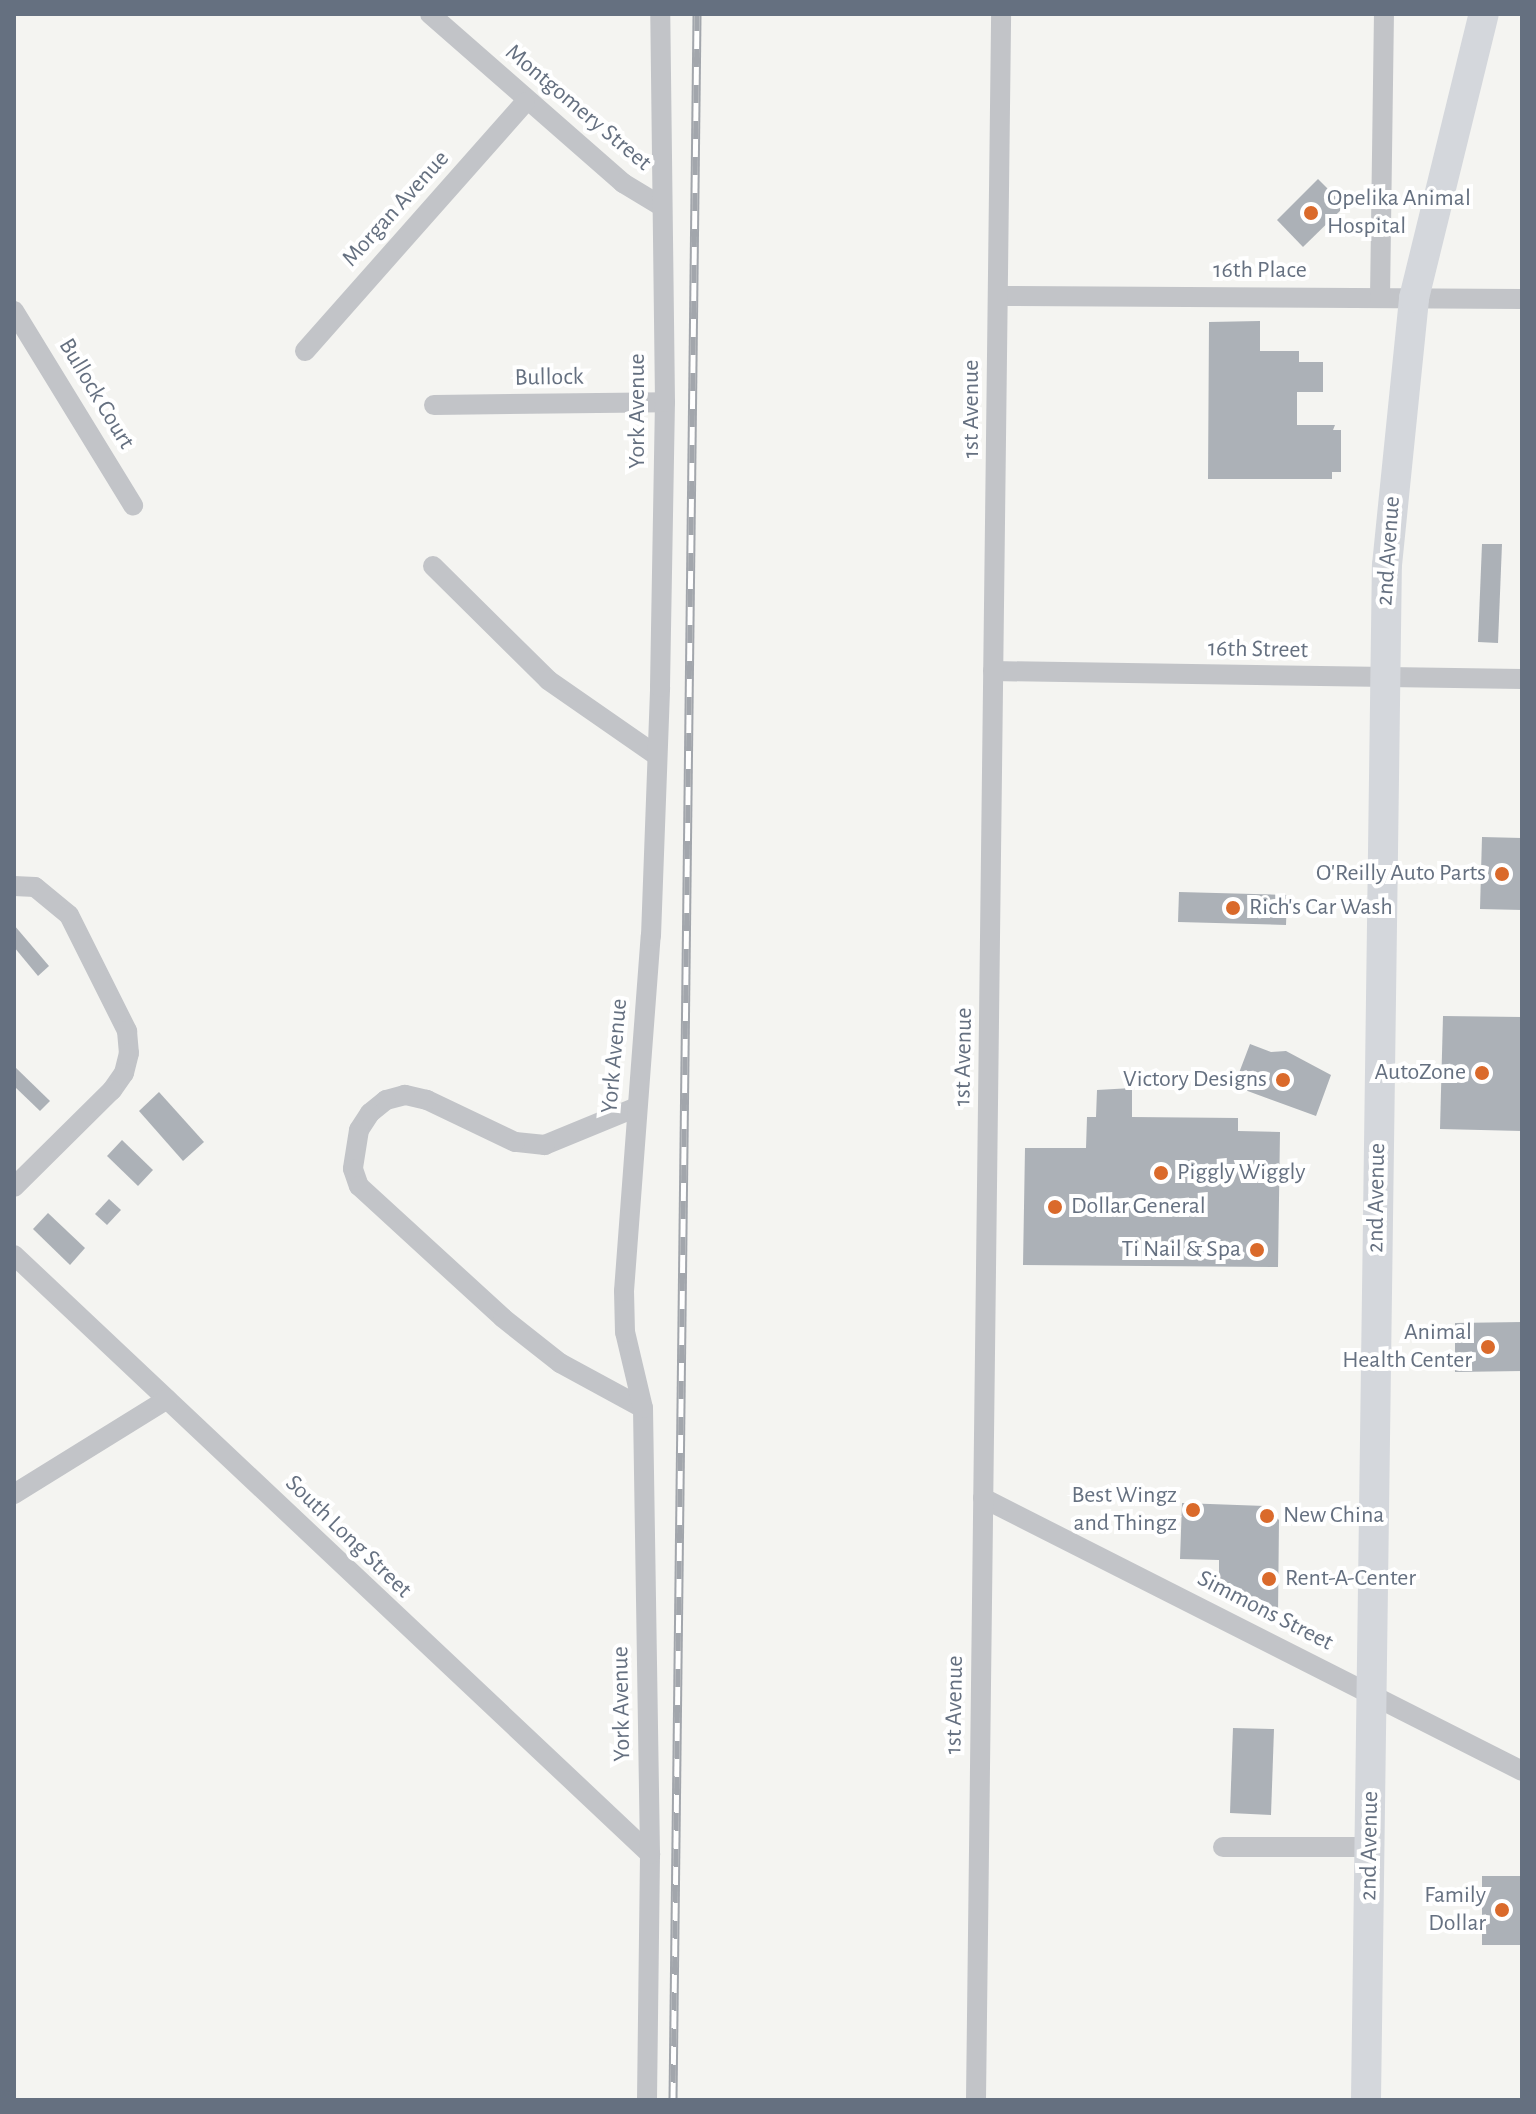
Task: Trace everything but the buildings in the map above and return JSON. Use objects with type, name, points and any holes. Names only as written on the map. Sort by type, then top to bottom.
[{"type":"main road","name":"2nd Avenue","points":[[1366,2100],[1382,678],[1390,524],[1414,298],[1484,14]]},
{"type":"street","name":"Montgomery Street","points":[[430,14],[525,102],[623,183],[661,206]]},
{"type":"street","name":"York Avenue","points":[[647,2100],[650,1854],[643,1408],[625,1332],[624,1291],[651,936],[653,753],[660,687],[665,402],[660,14]]},
{"type":"street","name":"1st Avenue","points":[[976,2100],[1001,14]]},
{"type":"street","points":[[1380,298],[1384,14]]},
{"type":"street","name":"Morgan Avenue","points":[[305,351],[525,102]]},
{"type":"street","name":"16th Place","points":[[998,296],[1522,299]]},
{"type":"street","name":"Bullock Court","points":[[14,311],[133,505]]},
{"type":"street","name":"Bullock","points":[[434,405],[665,402]]},
{"type":"street","points":[[433,566],[548,680],[653,753]]},
{"type":"street","name":"16th Street","points":[[993,671],[1522,679]]},
{"type":"street","points":[[14,886],[35,887],[69,915],[127,1031],[129,1053],[112,1090],[14,1187]]},
{"type":"street","points":[[637,1107],[545,1145],[515,1142],[427,1100],[405,1095],[386,1100],[370,1113],[359,1130],[353,1169],[359,1186],[503,1318],[560,1363],[643,1408]]},
{"type":"street","name":"South Long Street","points":[[14,1255],[650,1854]]},
{"type":"street","points":[[14,1494],[167,1399]]},
{"type":"street","name":"Simmons Street","points":[[983,1498],[1302,1657],[1372,1698],[1522,1771]]},
{"type":"street","points":[[1223,1847],[1371,1847]]},
{"type":"railway","points":[[673,2100],[697,14]]},
{"type":"place","name":"Opelika Animal Hospital","points":[[1311,213]]},
{"type":"place","name":"O'Reilly Auto Parts","points":[[1502,874]]},
{"type":"place","name":"Rich's Car Wash","points":[[1233,908]]},
{"type":"place","name":"AutoZone","points":[[1482,1073]]},
{"type":"place","name":"Victory Designs","points":[[1283,1080]]},
{"type":"place","name":"Piggly Wiggly","points":[[1161,1173]]},
{"type":"place","name":"Dollar General","points":[[1055,1207]]},
{"type":"place","name":"Ti Nail & Spa","points":[[1257,1250]]},
{"type":"place","name":"Animal Health Center","points":[[1488,1347]]},
{"type":"place","name":"Best Wingz and Thingz","points":[[1193,1510]]},
{"type":"place","name":"New China","points":[[1267,1516]]},
{"type":"place","name":"Rent-A-Center","points":[[1269,1579]]},
{"type":"place","name":"Family Dollar","points":[[1502,1910]]}]
